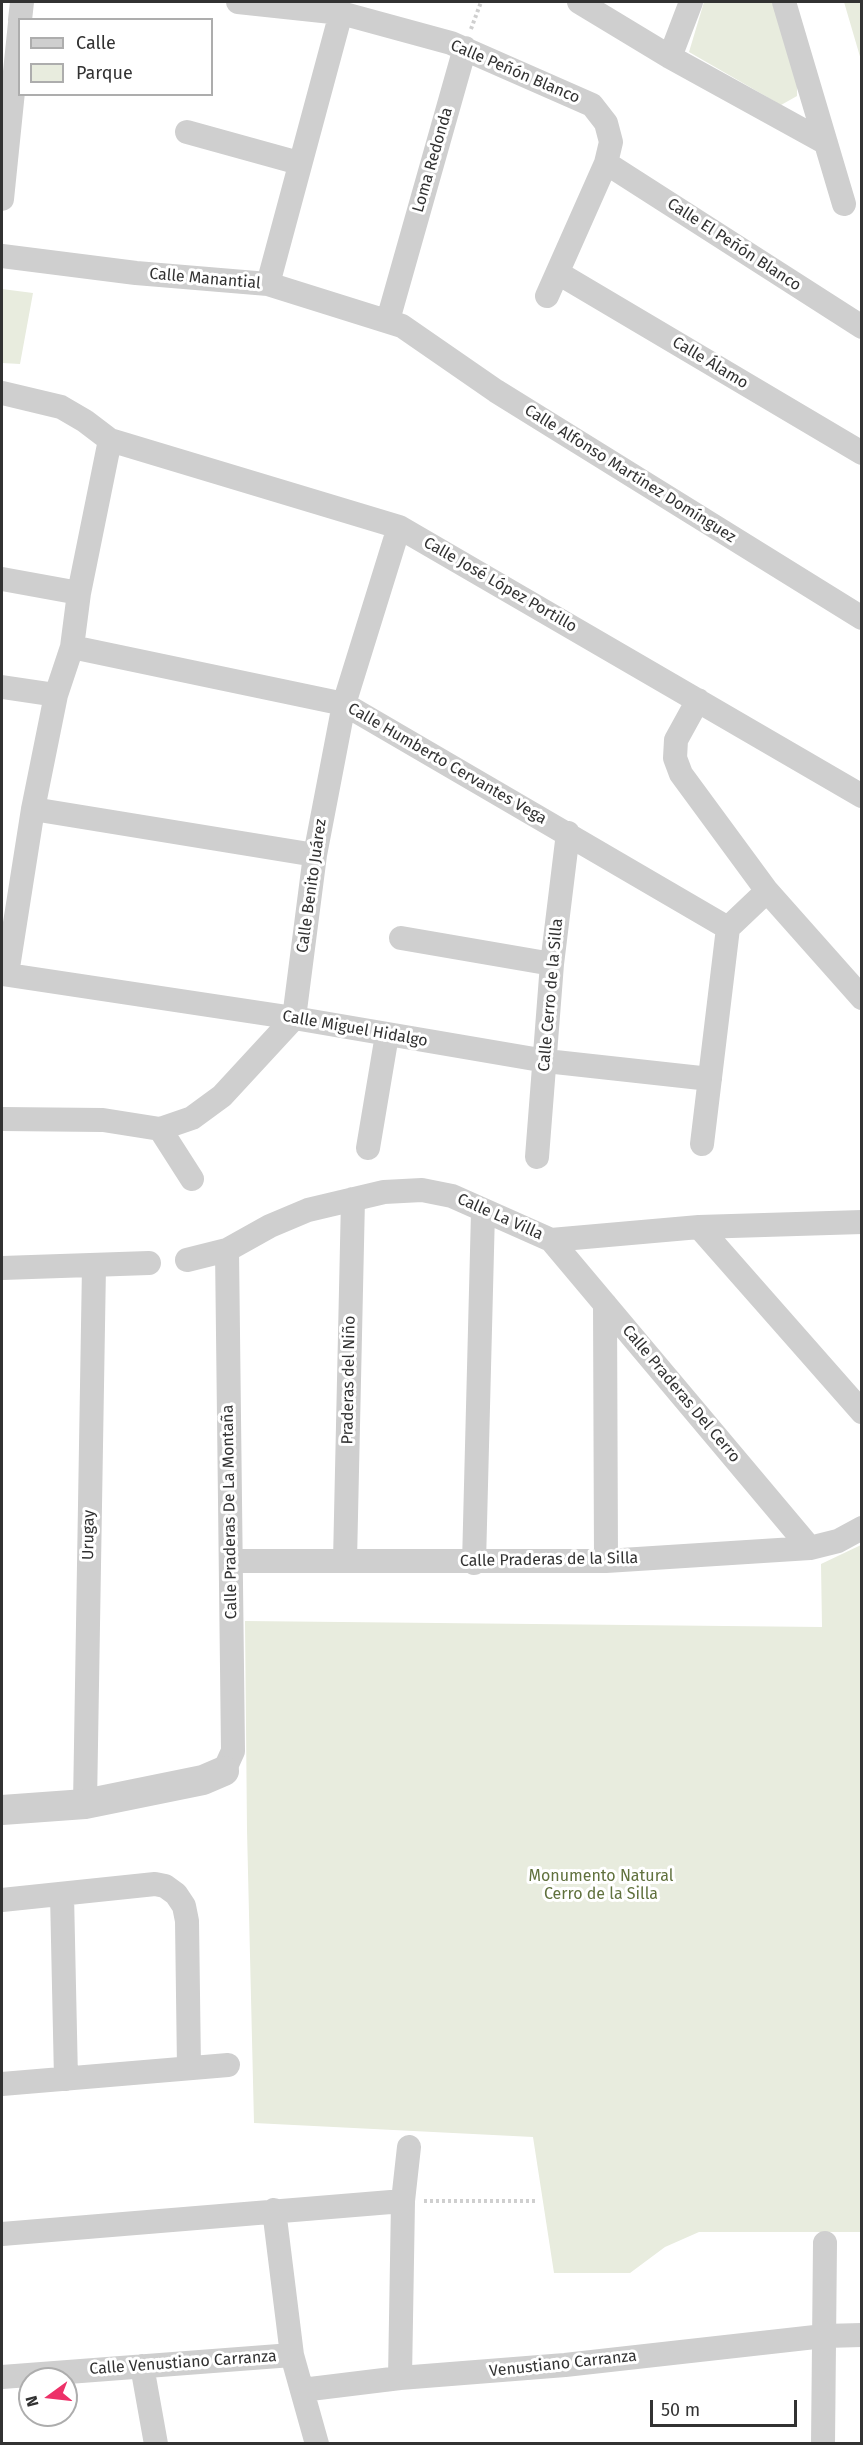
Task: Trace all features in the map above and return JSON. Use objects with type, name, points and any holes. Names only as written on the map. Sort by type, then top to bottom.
[{"type":"street","points":[[20,18],[22,2]]},
{"type":"street","name":"Calle Peñón Blanco","points":[[238,2],[341,13],[465,48],[592,105],[606,123],[611,142],[606,163]]},
{"type":"street","points":[[579,2],[670,57],[826,143]]},
{"type":"street","points":[[670,57],[691,2]]},
{"type":"street","points":[[784,2],[844,204]]},
{"type":"street","points":[[268,284],[341,13]]},
{"type":"street","points":[[2,199],[18,41]]},
{"type":"street","name":"Loma Redonda","points":[[395,323],[465,48]]},
{"type":"street","points":[[187,132],[299,163]]},
{"type":"street","points":[[547,296],[606,163]]},
{"type":"street","name":"Calle El Peñón Blanco","points":[[606,163],[861,327]]},
{"type":"street","name":"Calle Manantial","points":[[2,256],[136,273],[268,284],[395,323]]},
{"type":"street","name":"Calle Álamo","points":[[558,273],[861,451]]},
{"type":"street","name":"Calle Alfonso Martínez Domínguez","points":[[395,323],[496,391],[861,618]]},
{"type":"street","points":[[2,393],[61,407],[110,440],[79,593],[72,647],[56,695],[33,809],[4,974]]},
{"type":"street","name":"Calle José López Portillo","points":[[110,440],[399,527],[861,796]]},
{"type":"street","name":"Calle Benito Juárez","points":[[294,1018],[315,855],[344,704],[399,527]]},
{"type":"street","points":[[2,579],[79,593]]},
{"type":"street","name":"Calle Humberto Cervantes Vega","points":[[72,647],[344,704],[728,928]]},
{"type":"street","points":[[2,687],[56,695]]},
{"type":"street","points":[[698,700],[676,740],[675,758],[681,774],[767,891],[861,998]]},
{"type":"street","points":[[33,809],[315,855]]},
{"type":"street","name":"Calle Cerro de la Silla","points":[[537,1156],[552,964],[568,833]]},
{"type":"street","points":[[702,1144],[728,928],[767,891]]},
{"type":"street","points":[[401,938],[552,964]]},
{"type":"street","name":"Calle Miguel Hidalgo","points":[[4,974],[294,1018],[546,1061],[710,1079]]},
{"type":"street","points":[[2,1119],[103,1120],[160,1129],[192,1118],[222,1096],[294,1018]]},
{"type":"street","points":[[369,1148],[387,1035]]},
{"type":"street","points":[[160,1129],[192,1179]]},
{"type":"street","name":"Calle La Villa","points":[[187,1260],[227,1250],[270,1226],[298,1214],[384,1192],[422,1190],[452,1196],[483,1212],[551,1240],[699,1227],[861,1222]]},
{"type":"street","name":"Praderas del Niño","points":[[345,1561],[353,1199]]},
{"type":"street","points":[[474,1563],[483,1212]]},
{"type":"street","points":[[699,1227],[861,1412]]},
{"type":"street","name":"Calle Praderas Del Cerro","points":[[551,1240],[810,1548]]},
{"type":"street","name":"Calle Praderas De La Montaña","points":[[224,1771],[233,1751],[227,1250]]},
{"type":"street","points":[[2,1268],[149,1263]]},
{"type":"street","name":"Urugay","points":[[85,1804],[94,1266]]},
{"type":"street","points":[[605,1304],[606,1561]]},
{"type":"street","name":"Calle Praderas de la Silla","points":[[231,1561],[474,1563],[606,1561],[810,1548],[838,1541],[861,1528]]},
{"type":"street","points":[[2,1810],[85,1804],[203,1780],[224,1771]]},
{"type":"street","points":[[2,1900],[155,1884],[165,1886],[176,1894],[184,1906],[187,1921],[189,2068]]},
{"type":"street","points":[[62,1894],[66,2079]]},
{"type":"street","points":[[2,2084],[228,2065]]},
{"type":"street","points":[[400,2378],[403,2200],[409,2146]]},
{"type":"street","points":[[2,2234],[403,2200]]},
{"type":"street","points":[[274,2210],[292,2355],[317,2444]]},
{"type":"street","points":[[823,2444],[825,2243]]},
{"type":"street","name":"Venustiano Carranza","points":[[303,2390],[400,2378],[565,2365],[824,2336],[861,2335]]},
{"type":"street","name":"Calle Venustiano Carranza","points":[[2,2377],[292,2355]]},
{"type":"street","points":[[142,2366],[156,2444]]},
{"type":"path","points":[[465,48],[481,2]]},
{"type":"path","points":[[403,2200],[537,2201]]},
{"type":"green space","points":[[704,2],[772,2],[797,81],[797,96],[781,105],[689,52]]},
{"type":"green space","points":[[844,2],[861,2],[861,60]]},
{"type":"green space","points":[[2,289],[33,293],[20,364],[2,363]]},
{"type":"green space","name":"Monumento Natural Cerro de la Silla","points":[[861,1545],[861,2232],[699,2232],[665,2247],[630,2273],[554,2273],[533,2137],[254,2123],[245,1621],[822,1627],[821,1564]]}]
